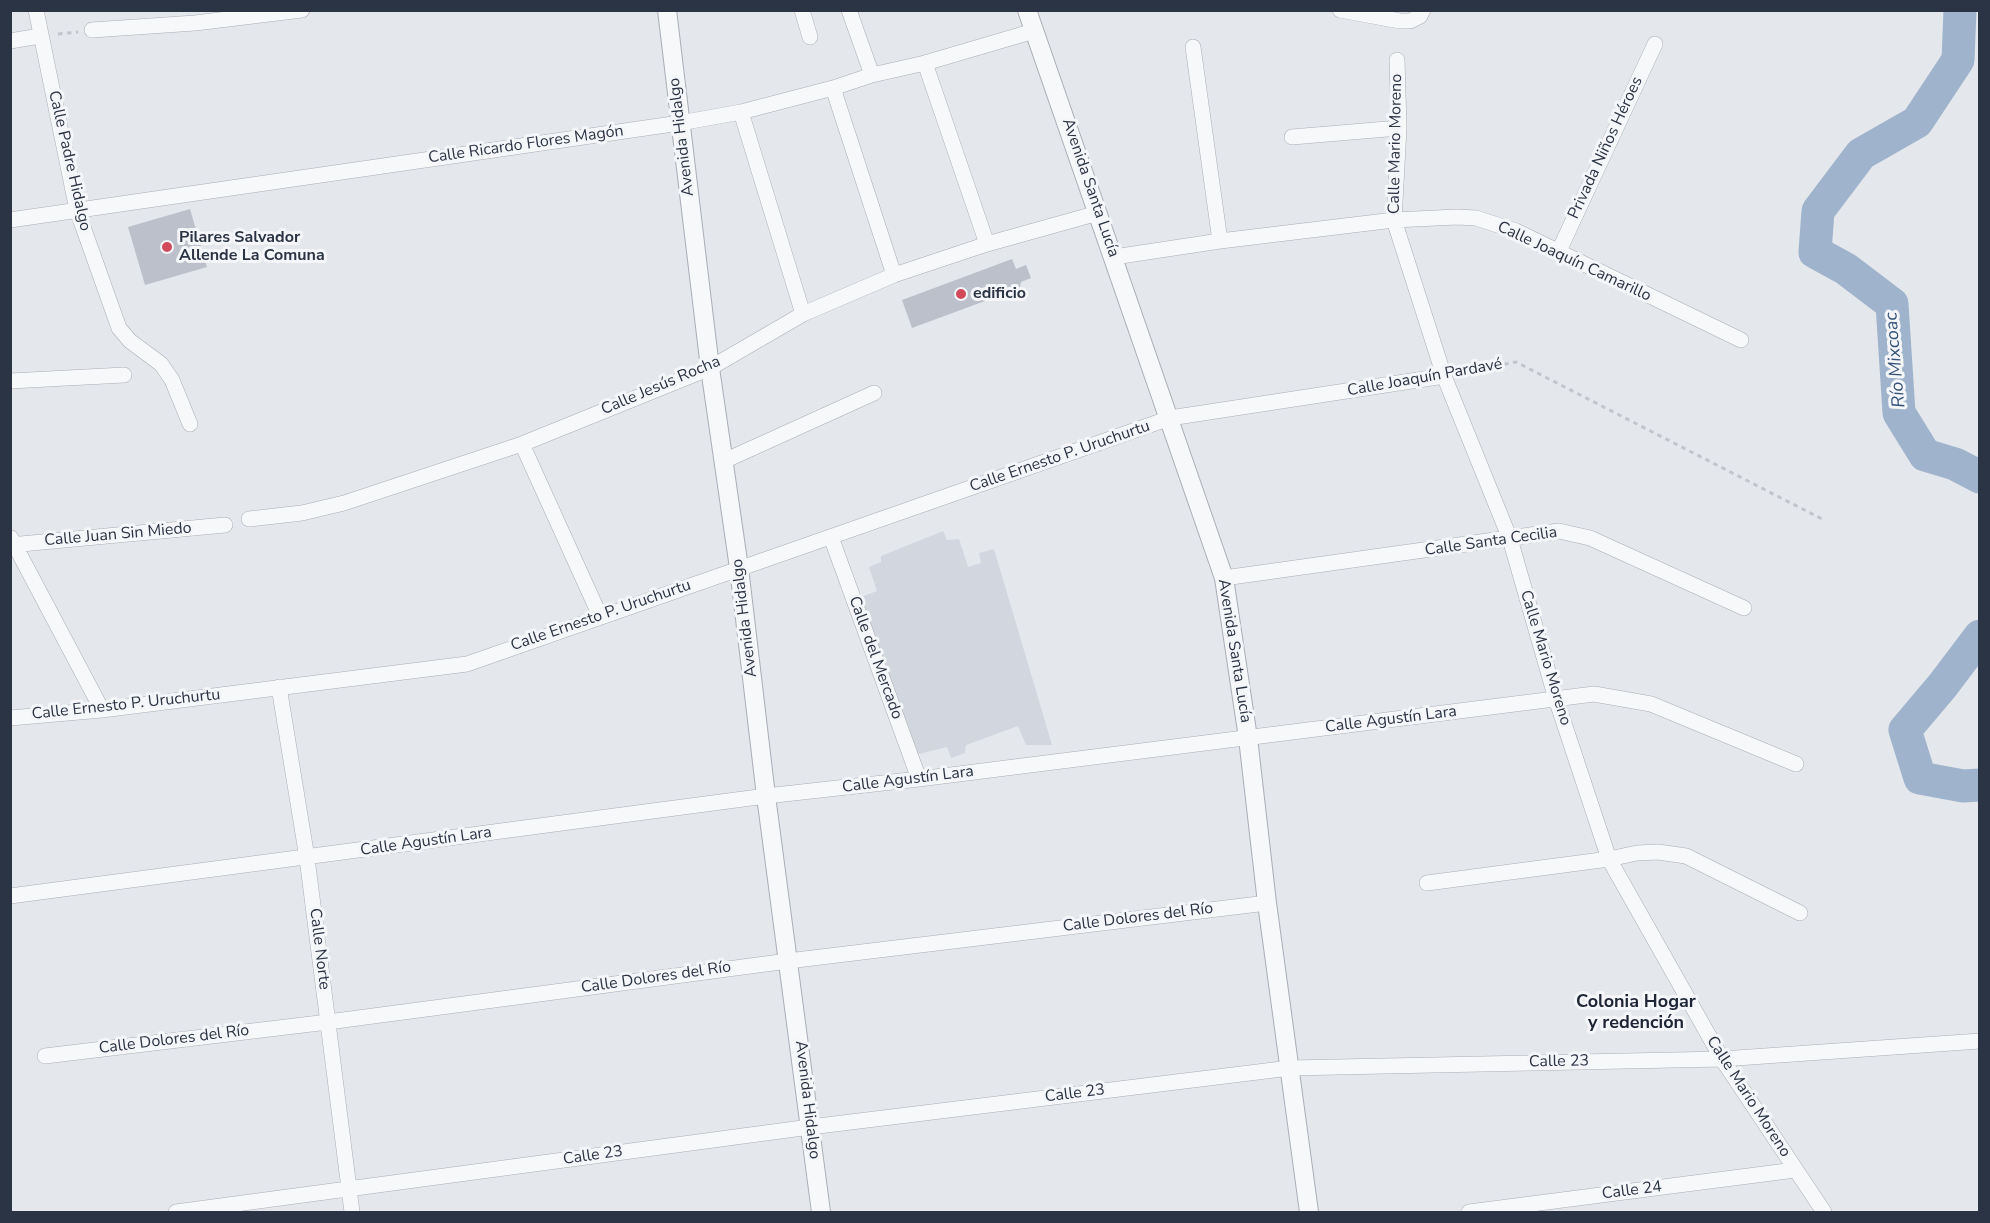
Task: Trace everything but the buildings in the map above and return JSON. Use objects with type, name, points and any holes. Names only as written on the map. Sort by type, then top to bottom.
[{"type":"street","name":"Calle Padre Hidalgo","points":[[36,10],[77,210],[119,328],[130,341],[161,364],[172,380],[190,424]]},
{"type":"street","points":[[92,30],[199,17],[302,10]]},
{"type":"street","points":[[802,10],[810,37]]},
{"type":"street","points":[[849,10],[872,75]]},
{"type":"street","name":"Avenida Santa Lucía","points":[[1027,10],[1224,578],[1248,738],[1267,903],[1309,1212]]},
{"type":"street","points":[[1340,10],[1400,21],[1410,21],[1420,16],[1423,10]]},
{"type":"street","name":"Avenida Hidalgo","points":[[668,17],[710,368],[739,568],[766,796],[821,1212]]},
{"type":"street","name":"Calle Ricardo Flores Magón","points":[[10,220],[680,123],[741,112],[1034,31]]},
{"type":"street","points":[[10,41],[40,36]]},
{"type":"street","name":"Privada Niños Héroes","points":[[1558,253],[1655,44]]},
{"type":"street","points":[[1193,47],[1220,242]]},
{"type":"street","name":"Calle Mario Moreno","points":[[1397,60],[1399,128],[1394,220],[1444,376],[1510,539],[1556,699],[1609,859],[1722,1059],[1824,1212]]},
{"type":"street","points":[[925,63],[987,244]]},
{"type":"street","points":[[833,88],[894,275]]},
{"type":"street","points":[[741,112],[803,314]]},
{"type":"street","points":[[1292,137],[1399,128]]},
{"type":"street","name":"Calle Jesús Rocha","points":[[249,519],[302,513],[344,503],[522,444],[710,368],[803,314],[894,275],[987,244],[1098,213]]},
{"type":"street","name":"Calle Joaquín Camarillo","points":[[1114,257],[1394,220],[1476,218],[1516,231],[1741,340]]},
{"type":"street","points":[[10,381],[124,375]]},
{"type":"street","name":"Calle Joaquín Pardavé","points":[[1170,418],[1444,376]]},
{"type":"street","points":[[724,461],[874,393]]},
{"type":"street","name":"Calle Ernesto P. Uruchurtu","points":[[10,718],[102,710],[467,663],[1170,418]]},
{"type":"street","points":[[522,444],[600,616]]},
{"type":"street","name":"Calle Juan Sin Miedo","points":[[12,543],[225,525]]},
{"type":"street","name":"Calle Santa Cecilia","points":[[1224,578],[1559,531],[1590,538],[1744,608]]},
{"type":"street","name":"Calle del Mercado","points":[[831,537],[919,779]]},
{"type":"street","points":[[12,543],[102,710]]},
{"type":"street","name":"Calle Norte","points":[[279,687],[308,858],[352,1212]]},
{"type":"street","name":"Calle Agustín Lara","points":[[10,896],[766,796],[919,779],[1594,694],[1651,704],[1796,764]]},
{"type":"street","points":[[1426,883],[1658,852],[1686,856],[1800,912]]},
{"type":"street","name":"Calle Dolores del Río","points":[[45,1056],[328,1022],[788,961],[1267,903]]},
{"type":"street","name":"Calle 23","points":[[176,1212],[810,1127],[1290,1068],[1722,1059],[1980,1041]]},
{"type":"street","name":"Calle 24","points":[[1469,1212],[1795,1170]]},
{"type":"path","points":[[40,36],[92,30]]},
{"type":"path","name":"Calle Joaquín Pardavé","points":[[1444,376],[1516,362],[1824,520]]},
{"type":"shaded area","points":[[943,531],[947,540],[959,539],[968,567],[981,563],[979,553],[994,549],[1052,745],[1026,745],[1018,726],[966,745],[965,753],[951,758],[947,747],[915,755],[861,597],[877,591],[869,567],[881,562],[881,556]]},
{"type":"waterway","name":"Río Mixcoac","points":[[1960,10],[1958,60],[1917,122],[1861,154],[1818,211],[1815,252],[1846,269],[1892,304],[1899,413],[1925,455],[1955,464],[1980,477]]},
{"type":"waterway","name":"Río Mixcoac","points":[[1980,636],[1905,730],[1920,778],[1963,786],[1980,785]]},
{"type":"place","name":"Pilares Salvador Allende La Comuna","points":[[167,247]]},
{"type":"place","name":"edificio","points":[[961,294]]},
{"type":"district","name":"Colonia Hogar y redención","points":[[1636,1013]]}]
